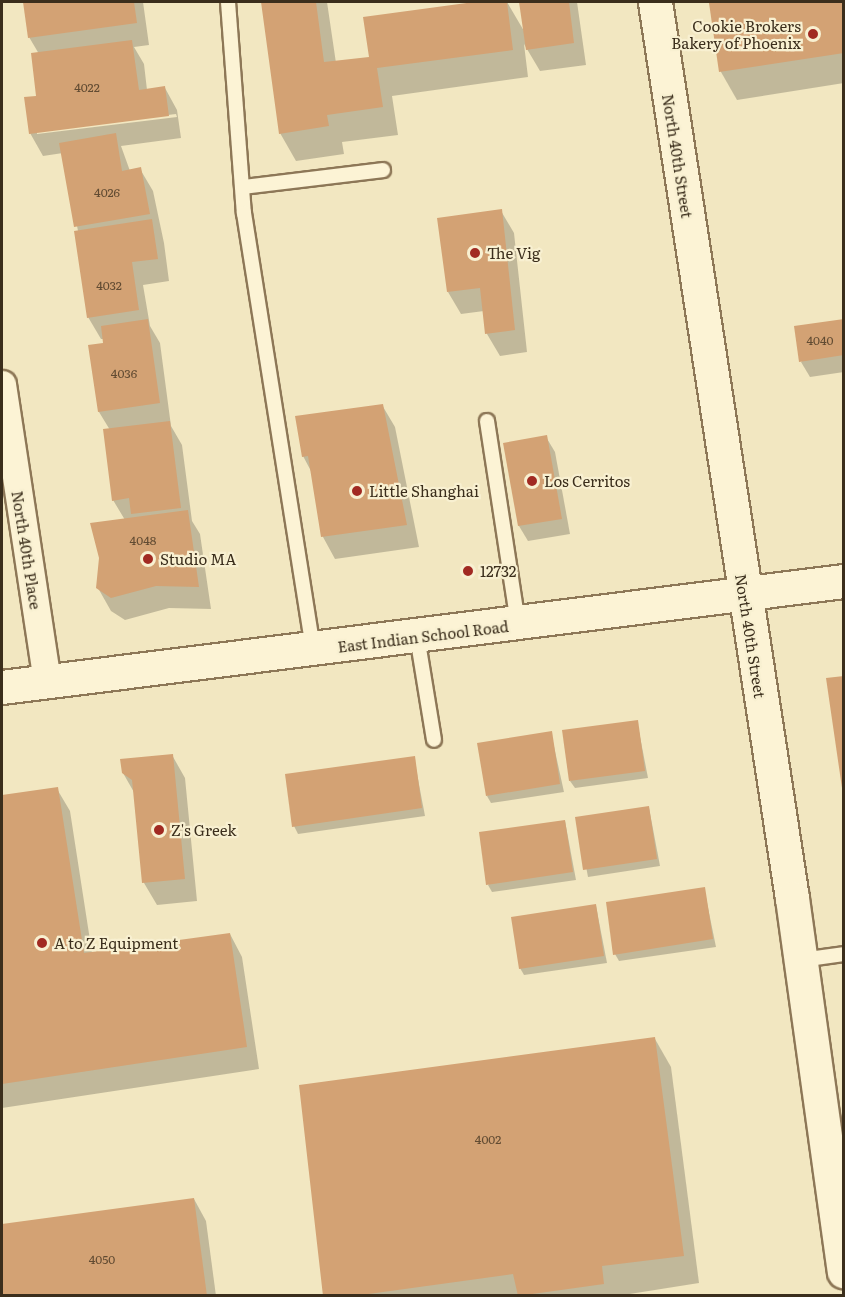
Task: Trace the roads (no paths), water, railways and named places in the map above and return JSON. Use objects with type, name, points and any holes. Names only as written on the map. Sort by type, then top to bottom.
[{"type":"main road","name":"North 40th Street","points":[[655,2],[800,961],[837,1174],[843,1271]]},
{"type":"main road","name":"East Indian School Road","points":[[3,691],[47,681],[745,596],[843,581]]},
{"type":"street","name":"North 40th Place","points":[[2,384],[47,681]]},
{"type":"lane","points":[[228,2],[243,187],[313,649]]},
{"type":"lane","points":[[243,187],[383,170]]},
{"type":"lane","points":[[487,422],[518,624]]},
{"type":"lane","points":[[417,636],[434,740]]},
{"type":"lane","points":[[800,961],[843,954]]},
{"type":"place","name":"Cookie Brokers Bakery of Phoenix","points":[[813,34]]},
{"type":"place","name":"The Vig","points":[[475,253]]},
{"type":"place","name":"Los Cerritos","points":[[532,481]]},
{"type":"place","name":"Little Shanghai","points":[[357,491]]},
{"type":"place","name":"Studio MA","points":[[148,559]]},
{"type":"place","name":"12732","points":[[468,571]]},
{"type":"place","name":"Z's Greek","points":[[159,830]]},
{"type":"place","name":"A to Z Equipment","points":[[42,943]]}]
